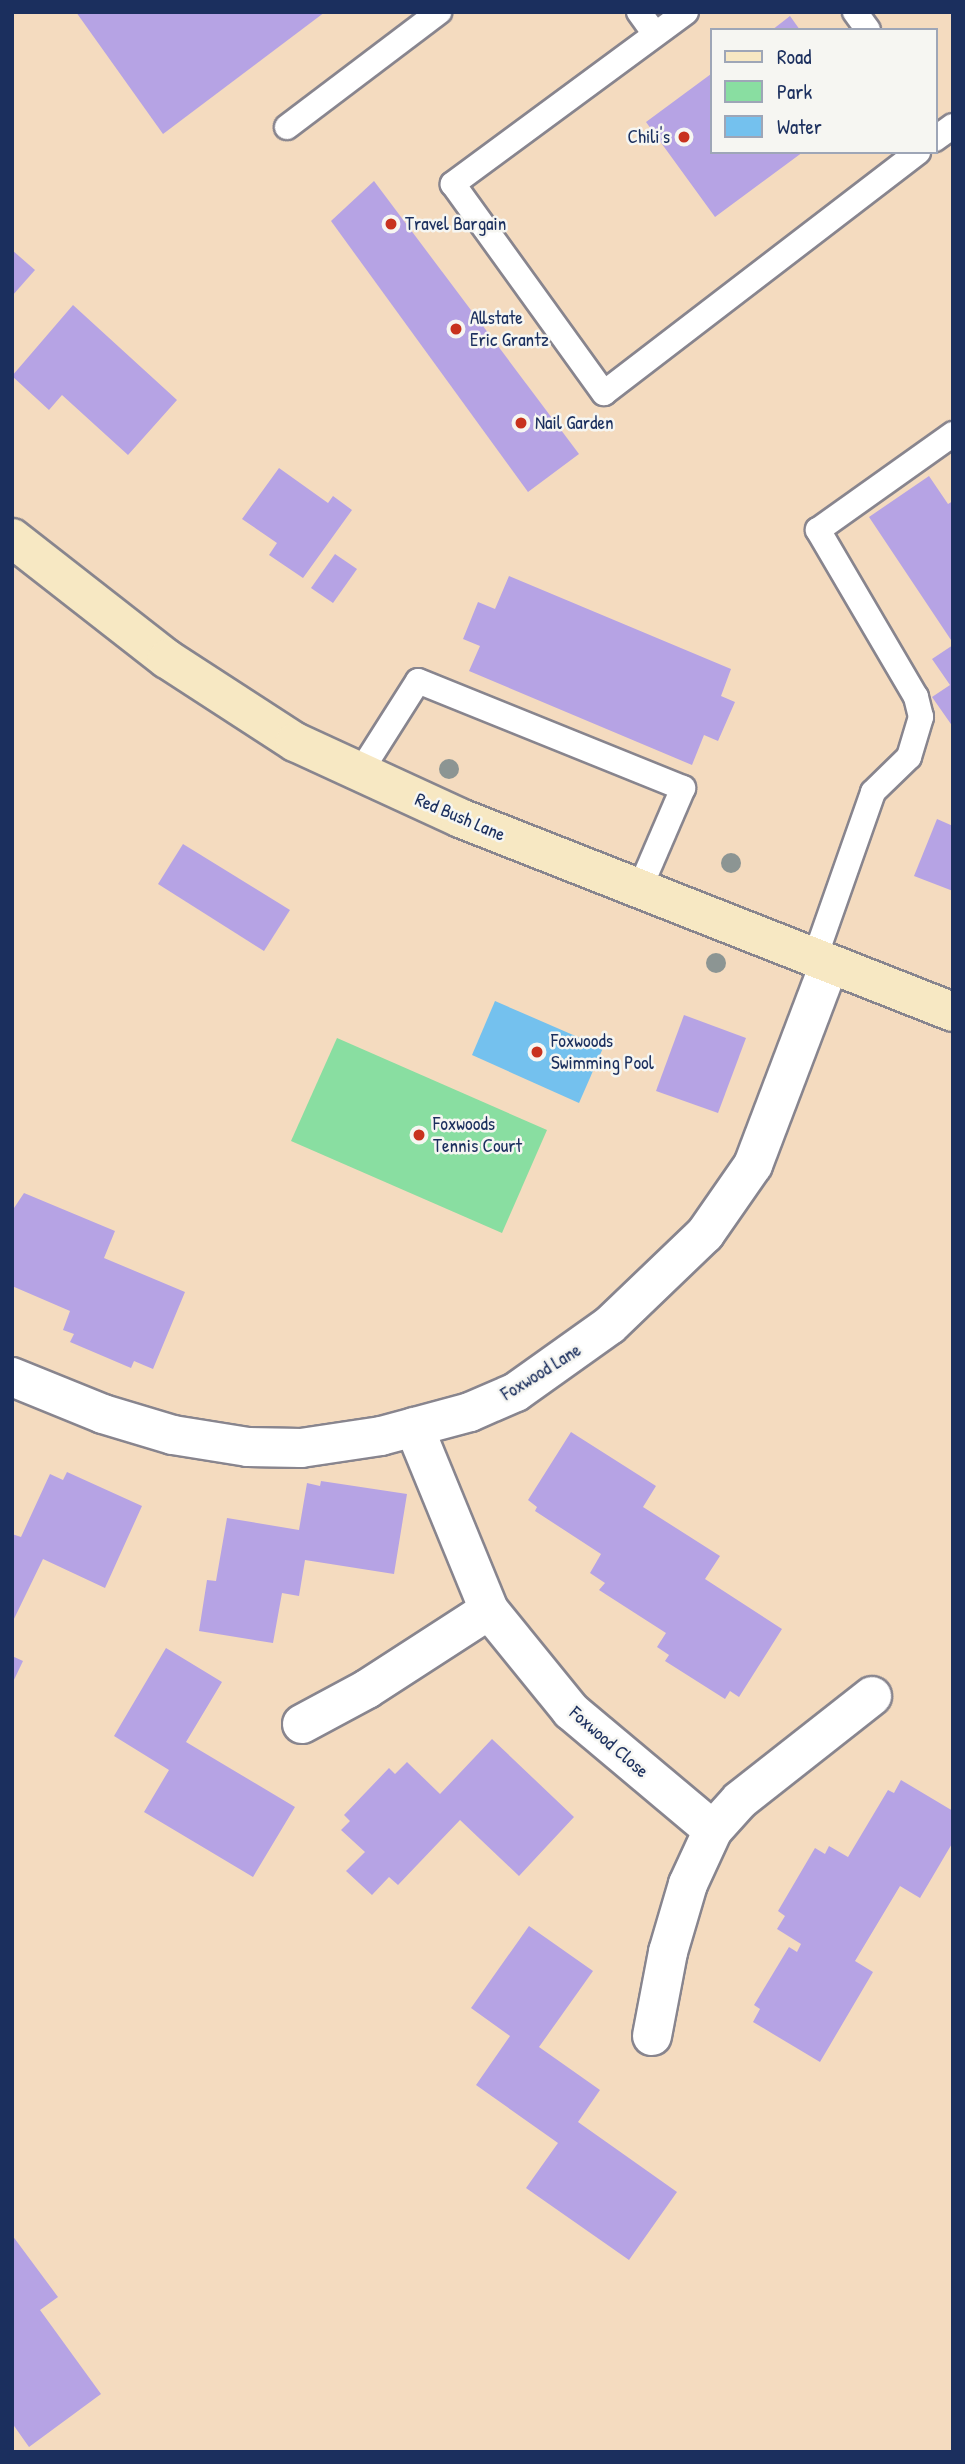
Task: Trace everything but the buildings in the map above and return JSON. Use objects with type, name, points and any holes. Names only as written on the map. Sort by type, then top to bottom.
[{"type":"street","name":"Red Bush Lane","points":[[12,538],[221,697],[295,743],[359,774],[639,890],[953,1012]]},
{"type":"street","name":"Foxwood Lane","points":[[12,1377],[150,1428],[248,1447],[300,1448],[414,1427],[470,1412],[516,1392],[610,1325],[705,1234],[753,1165],[822,962]]},
{"type":"street","name":"Foxwood Close","points":[[414,1427],[489,1610],[572,1711],[713,1830]]},
{"type":"street","points":[[302,1724],[367,1689],[489,1610]]},
{"type":"street","points":[[652,2036],[684,1895],[713,1830],[740,1800],[872,1696]]},
{"type":"lane","points":[[287,127],[439,12]]},
{"type":"lane","points":[[639,12],[655,34]]},
{"type":"lane","points":[[686,12],[453,184],[604,393],[915,154]]},
{"type":"lane","points":[[855,12],[867,28]]},
{"type":"lane","points":[[822,962],[873,792],[909,757],[921,717],[916,697],[818,530],[953,434]]},
{"type":"lane","points":[[359,774],[418,681],[670,783],[683,789],[639,890]]},
{"type":"green space","name":"Foxwoods Tennis Court","points":[[337,1038],[547,1130],[502,1233],[291,1141]]},
{"type":"water","name":"Foxwoods Swimming Pool","points":[[495,1001],[603,1048],[579,1103],[472,1055]]},
{"type":"place","name":"Chili's","points":[[684,137]]},
{"type":"place","name":"Travel Bargain","points":[[391,224]]},
{"type":"place","name":"Allstate Eric Grantz","points":[[456,329]]},
{"type":"place","name":"Nail Garden","points":[[521,423]]},
{"type":"place","name":"Foxwoods Swimming Pool","points":[[537,1052]]},
{"type":"place","name":"Foxwoods Tennis Court","points":[[419,1135]]}]
